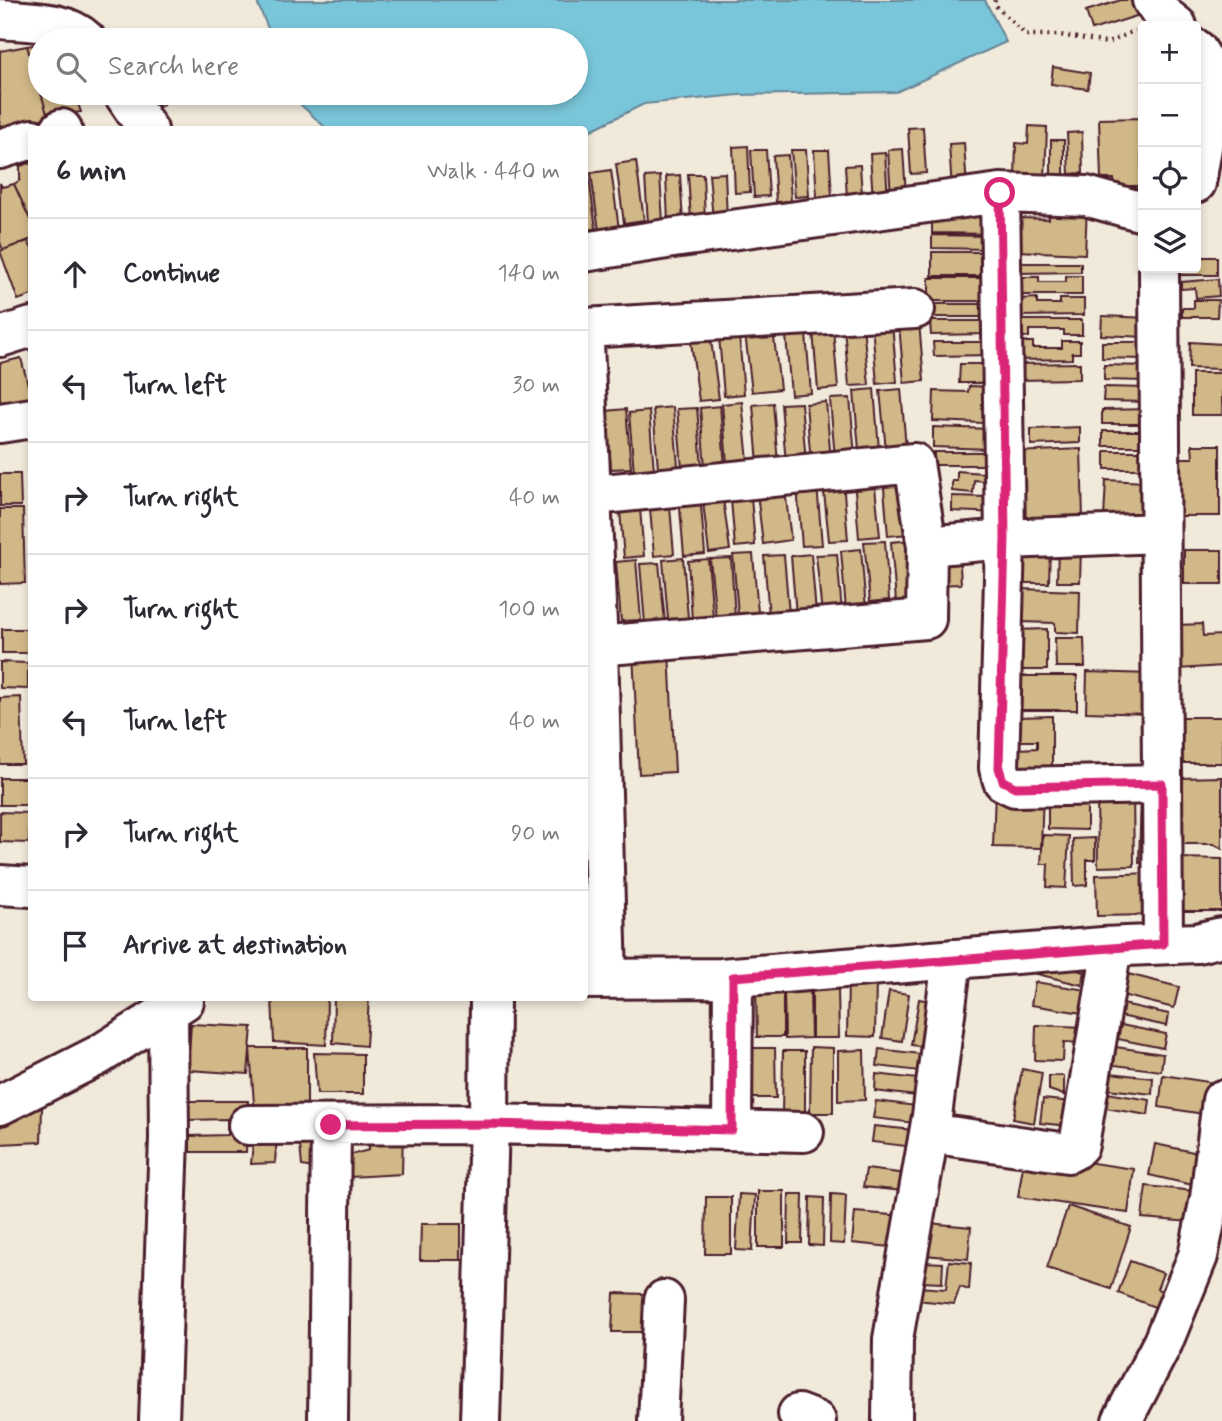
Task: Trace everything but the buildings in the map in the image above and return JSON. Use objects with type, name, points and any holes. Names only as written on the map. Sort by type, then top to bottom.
[{"type":"street","points":[[0,19],[65,22]]},
{"type":"street","points":[[1201,57],[1214,77],[1201,154]]},
{"type":"street","points":[[131,105],[145,126]]},
{"type":"street","points":[[0,149],[28,140]]},
{"type":"street","points":[[1000,193],[1005,538],[999,768],[1003,781],[1015,787],[1162,784]]},
{"type":"street","points":[[588,251],[1000,193],[1086,196],[1138,211]]},
{"type":"street","points":[[1159,273],[1163,944]]},
{"type":"street","points":[[588,328],[915,309]]},
{"type":"street","points":[[0,337],[28,328]]},
{"type":"street","points":[[0,423],[28,419]]},
{"type":"street","points":[[588,496],[914,463],[927,546],[926,619],[591,646]]},
{"type":"street","points":[[927,546],[1005,538],[1160,533]]},
{"type":"street","points":[[588,534],[596,979],[733,977],[1112,947],[1197,943],[1222,937]]},
{"type":"street","points":[[0,885],[28,887]]},
{"type":"street","points":[[929,1133],[1068,1153],[1079,1145],[1112,947]]},
{"type":"street","points":[[892,1421],[892,1339],[929,1133],[952,959]]},
{"type":"street","points":[[732,1130],[733,977]]},
{"type":"street","points":[[480,1421],[490,1001]]},
{"type":"street","points":[[0,1105],[99,1055],[178,1004]]},
{"type":"street","points":[[159,1421],[169,1138],[178,1004]]},
{"type":"street","points":[[1122,1421],[1210,1259],[1210,1198],[1222,1100]]},
{"type":"street","points":[[248,1125],[489,1124],[804,1132]]},
{"type":"street","points":[[328,1421],[331,1125]]},
{"type":"street","points":[[659,1421],[664,1300]]},
{"type":"path","points":[[995,0],[994,4],[1026,35],[1060,35],[1108,43],[1164,14]]},
{"type":"water","points":[[256,0],[985,0],[1006,42],[896,92],[739,95],[644,104],[588,132],[588,126],[324,126],[301,105],[588,105],[588,28],[268,28]]},
{"type":"route","points":[[331,1125],[489,1124],[732,1130],[733,977],[1163,944],[1162,784],[1015,787],[1003,781],[999,768],[1005,538],[1000,193]]}]
